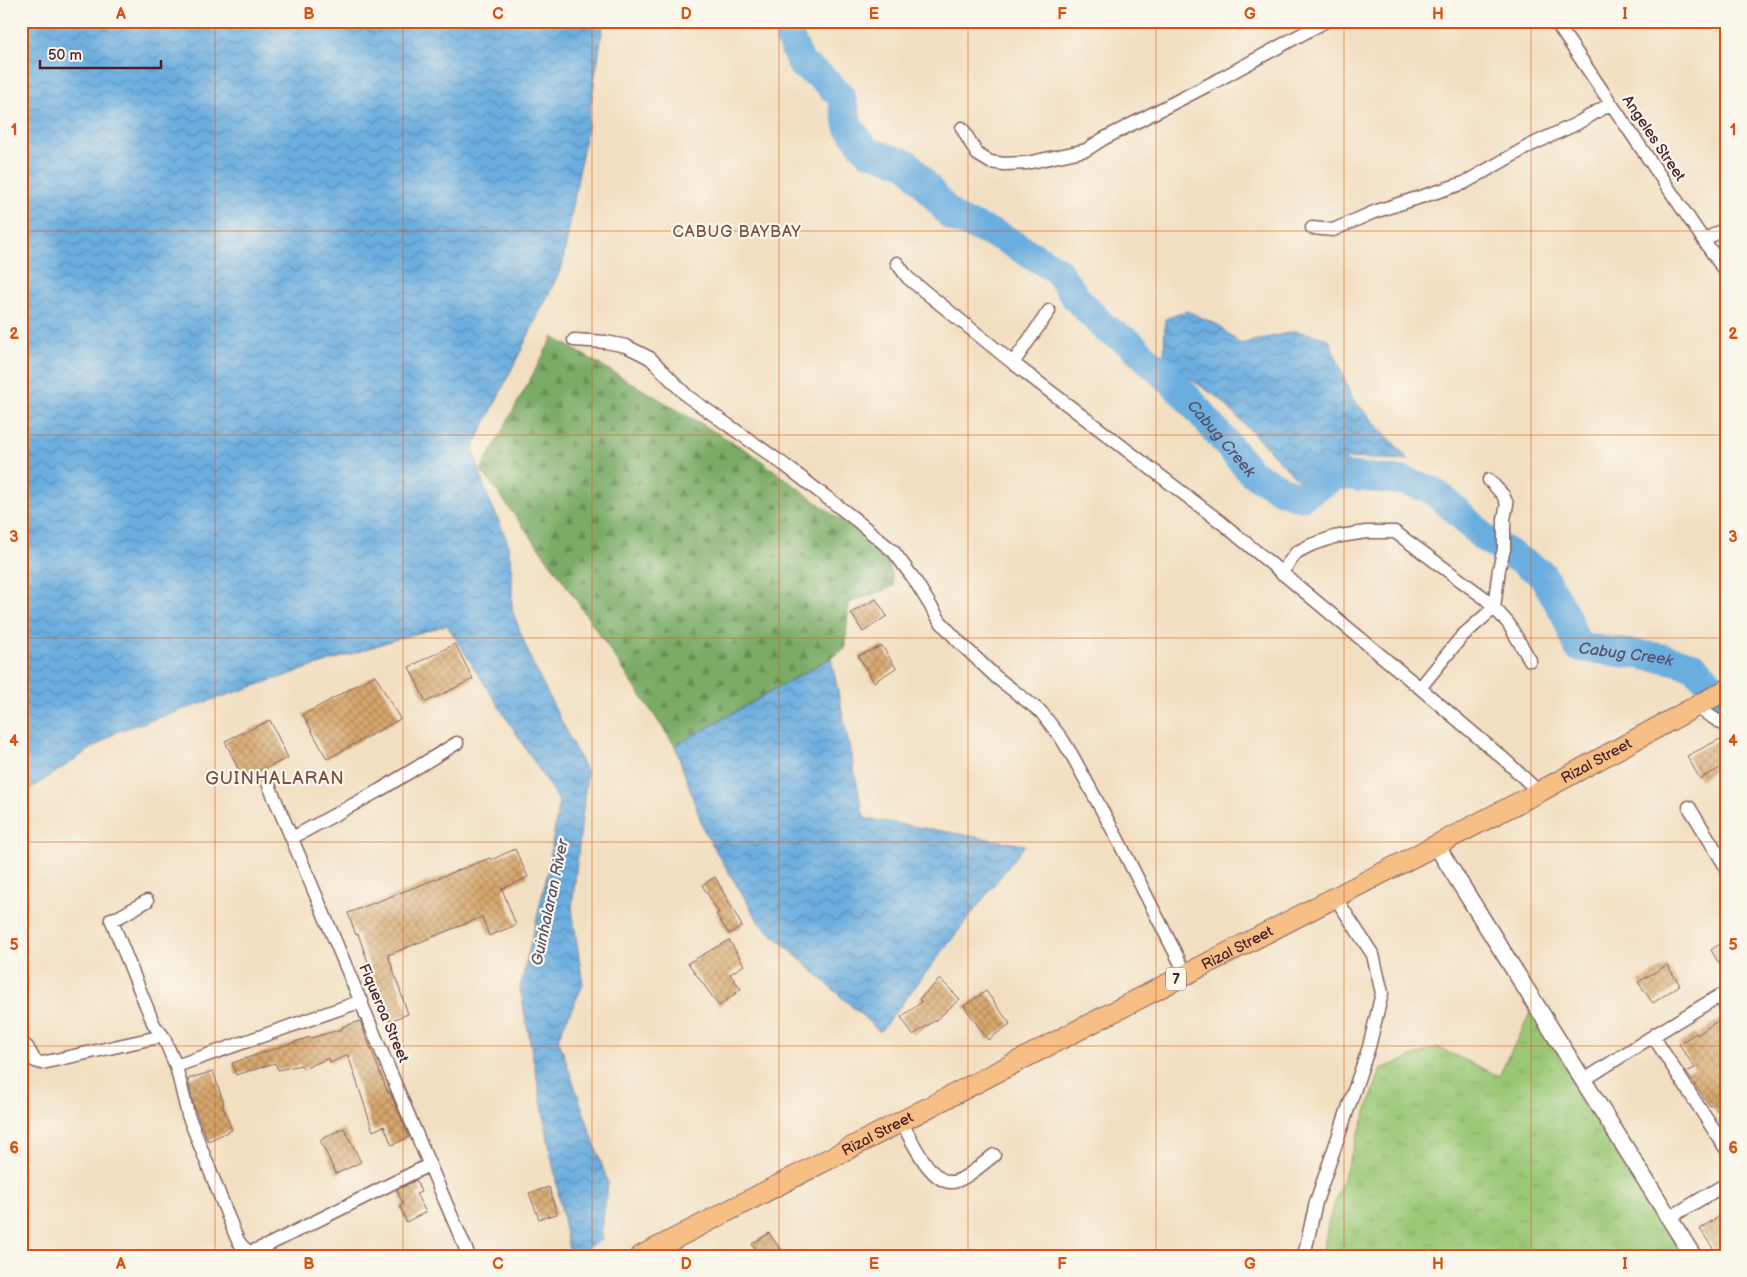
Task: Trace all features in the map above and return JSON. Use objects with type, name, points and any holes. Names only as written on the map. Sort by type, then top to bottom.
[{"type":"main road","name":"Rizal Street","points":[[641,1256],[1436,846],[1711,698]]},
{"type":"street","points":[[962,128],[977,154],[990,162],[1027,164],[1086,150],[1110,135],[1218,80],[1326,21]]},
{"type":"street","name":"Angeles Street","points":[[1554,21],[1726,274]]},
{"type":"street","points":[[1312,228],[1333,230],[1374,212],[1464,183],[1531,144],[1576,124],[1610,104]]},
{"type":"street","points":[[1704,240],[1726,228]]},
{"type":"street","points":[[897,263],[908,278],[1013,364],[1222,523],[1505,760],[1539,792]]},
{"type":"street","points":[[1013,364],[1049,311]]},
{"type":"street","points":[[574,340],[606,342],[626,346],[650,358],[687,396],[786,466],[894,552],[914,579],[940,621],[958,642],[996,677],[1042,712],[1062,739],[1116,836],[1186,974]]},
{"type":"street","points":[[1420,688],[1462,636],[1494,608],[1507,504],[1503,495],[1489,480]]},
{"type":"street","points":[[1281,573],[1297,552],[1334,537],[1358,533],[1395,532],[1486,599],[1508,623],[1530,660]]},
{"type":"street","points":[[1711,698],[1726,726]]},
{"type":"street","points":[[292,838],[380,790],[457,743]]},
{"type":"street","name":"Fiqueroa Street","points":[[268,783],[469,1256]]},
{"type":"street","points":[[1689,807],[1726,867]]},
{"type":"street","points":[[1436,846],[1693,1256]]},
{"type":"street","points":[[1304,1256],[1316,1202],[1369,1047],[1382,993],[1373,955],[1335,897]]},
{"type":"street","points":[[147,901],[119,917],[111,919],[154,1025],[163,1036],[176,1066],[188,1115],[234,1234],[245,1249],[250,1252],[266,1246],[429,1164]]},
{"type":"street","points":[[1584,1080],[1654,1036],[1723,998]]},
{"type":"street","points":[[176,1066],[362,1001]]},
{"type":"street","points":[[21,1042],[27,1046],[35,1061],[42,1063],[163,1036]]},
{"type":"street","points":[[1654,1036],[1726,1149]]},
{"type":"street","points":[[901,1121],[929,1169],[943,1180],[952,1182],[959,1180],[994,1155]]},
{"type":"street","points":[[1669,1218],[1726,1184]]},
{"type":"green space","points":[[553,337],[751,453],[887,555],[894,586],[849,603],[845,649],[675,746],[557,572],[481,470]]},
{"type":"green space","points":[[1531,1011],[1684,1256],[1322,1256],[1329,1219],[1381,1069],[1437,1047],[1499,1076]]},
{"type":"water","name":"Guinhalaran River","points":[[21,21],[604,21],[562,267],[473,448],[484,487],[507,540],[512,570],[512,610],[532,662],[587,773],[572,908],[583,985],[558,1038],[608,1183],[601,1235],[605,1256],[570,1256],[520,988],[548,871],[559,801],[447,625],[397,639],[118,731],[21,795]]},
{"type":"water","points":[[1187,311],[1218,325],[1240,344],[1297,331],[1329,339],[1352,398],[1409,460],[1349,458],[1299,481],[1219,398],[1164,362],[1165,319]]},
{"type":"water","points":[[831,658],[864,818],[1025,845],[880,1032],[759,922],[705,833],[675,746]]},
{"type":"pier","points":[[604,1240],[607,1256],[571,1256]]},
{"type":"building","points":[[876,599],[887,616],[863,632],[851,613]]},
{"type":"building","points":[[455,644],[473,679],[426,702],[409,667]]},
{"type":"building","points":[[882,646],[896,668],[874,682],[858,656]]},
{"type":"building","points":[[375,675],[400,719],[327,759],[303,715]]},
{"type":"building","points":[[270,720],[288,758],[243,779],[225,741]]},
{"type":"building","points":[[1726,736],[1726,765],[1700,779],[1687,756]]},
{"type":"building","points":[[515,849],[528,877],[502,889],[516,925],[489,936],[482,917],[388,955],[408,1014],[389,1021],[358,934],[356,935],[348,913],[490,858],[491,860]]},
{"type":"building","points":[[715,877],[742,926],[729,934],[716,914],[719,913],[702,885]]},
{"type":"building","points":[[729,940],[744,965],[730,974],[741,989],[719,1006],[688,963]]},
{"type":"building","points":[[1726,940],[1726,976],[1711,950]]},
{"type":"building","points":[[1667,965],[1680,985],[1653,1003],[1638,982]]},
{"type":"building","points":[[940,979],[960,999],[936,1020],[913,1035],[901,1017],[922,1002],[919,999]]},
{"type":"building","points":[[986,991],[1010,1024],[988,1040],[964,1006]]},
{"type":"building","points":[[1719,1020],[1726,1029],[1726,1123],[1712,1105],[1710,1106],[1686,1072],[1695,1068],[1679,1044],[1696,1033],[1697,1035]]},
{"type":"building","points":[[360,1021],[388,1093],[390,1092],[409,1137],[392,1145],[384,1126],[373,1131],[348,1055],[330,1063],[329,1058],[303,1069],[301,1065],[278,1070],[275,1063],[236,1075],[232,1063],[310,1037],[342,1029],[342,1027]]},
{"type":"building","points":[[213,1071],[224,1104],[222,1104],[232,1130],[208,1141],[195,1110],[188,1079]]},
{"type":"building","points":[[344,1128],[361,1162],[336,1174],[320,1140]]},
{"type":"building","points":[[416,1180],[421,1192],[416,1194],[426,1212],[406,1222],[400,1206],[403,1204],[397,1190]]},
{"type":"building","points":[[549,1187],[557,1214],[539,1219],[529,1193]]},
{"type":"building","points":[[1726,1212],[1726,1256],[1718,1256],[1700,1229]]},
{"type":"building","points":[[769,1233],[785,1256],[760,1256],[752,1244]]},
{"type":"waterway","name":"Cabug Creek","points":[[793,21],[790,39],[802,65],[820,76],[841,96],[849,127],[867,151],[908,164],[952,217],[1003,238],[1057,270],[1076,298],[1106,329],[1130,343],[1186,396],[1251,472],[1283,491],[1301,497],[1337,475],[1405,481],[1432,490],[1484,538],[1542,574],[1566,616],[1578,647],[1664,658],[1694,666],[1726,700]]},
{"type":"district","name":"CABUG BAYBAY","points":[[737,231]]},
{"type":"district","name":"GUINHALARAN","points":[[275,778]]}]
